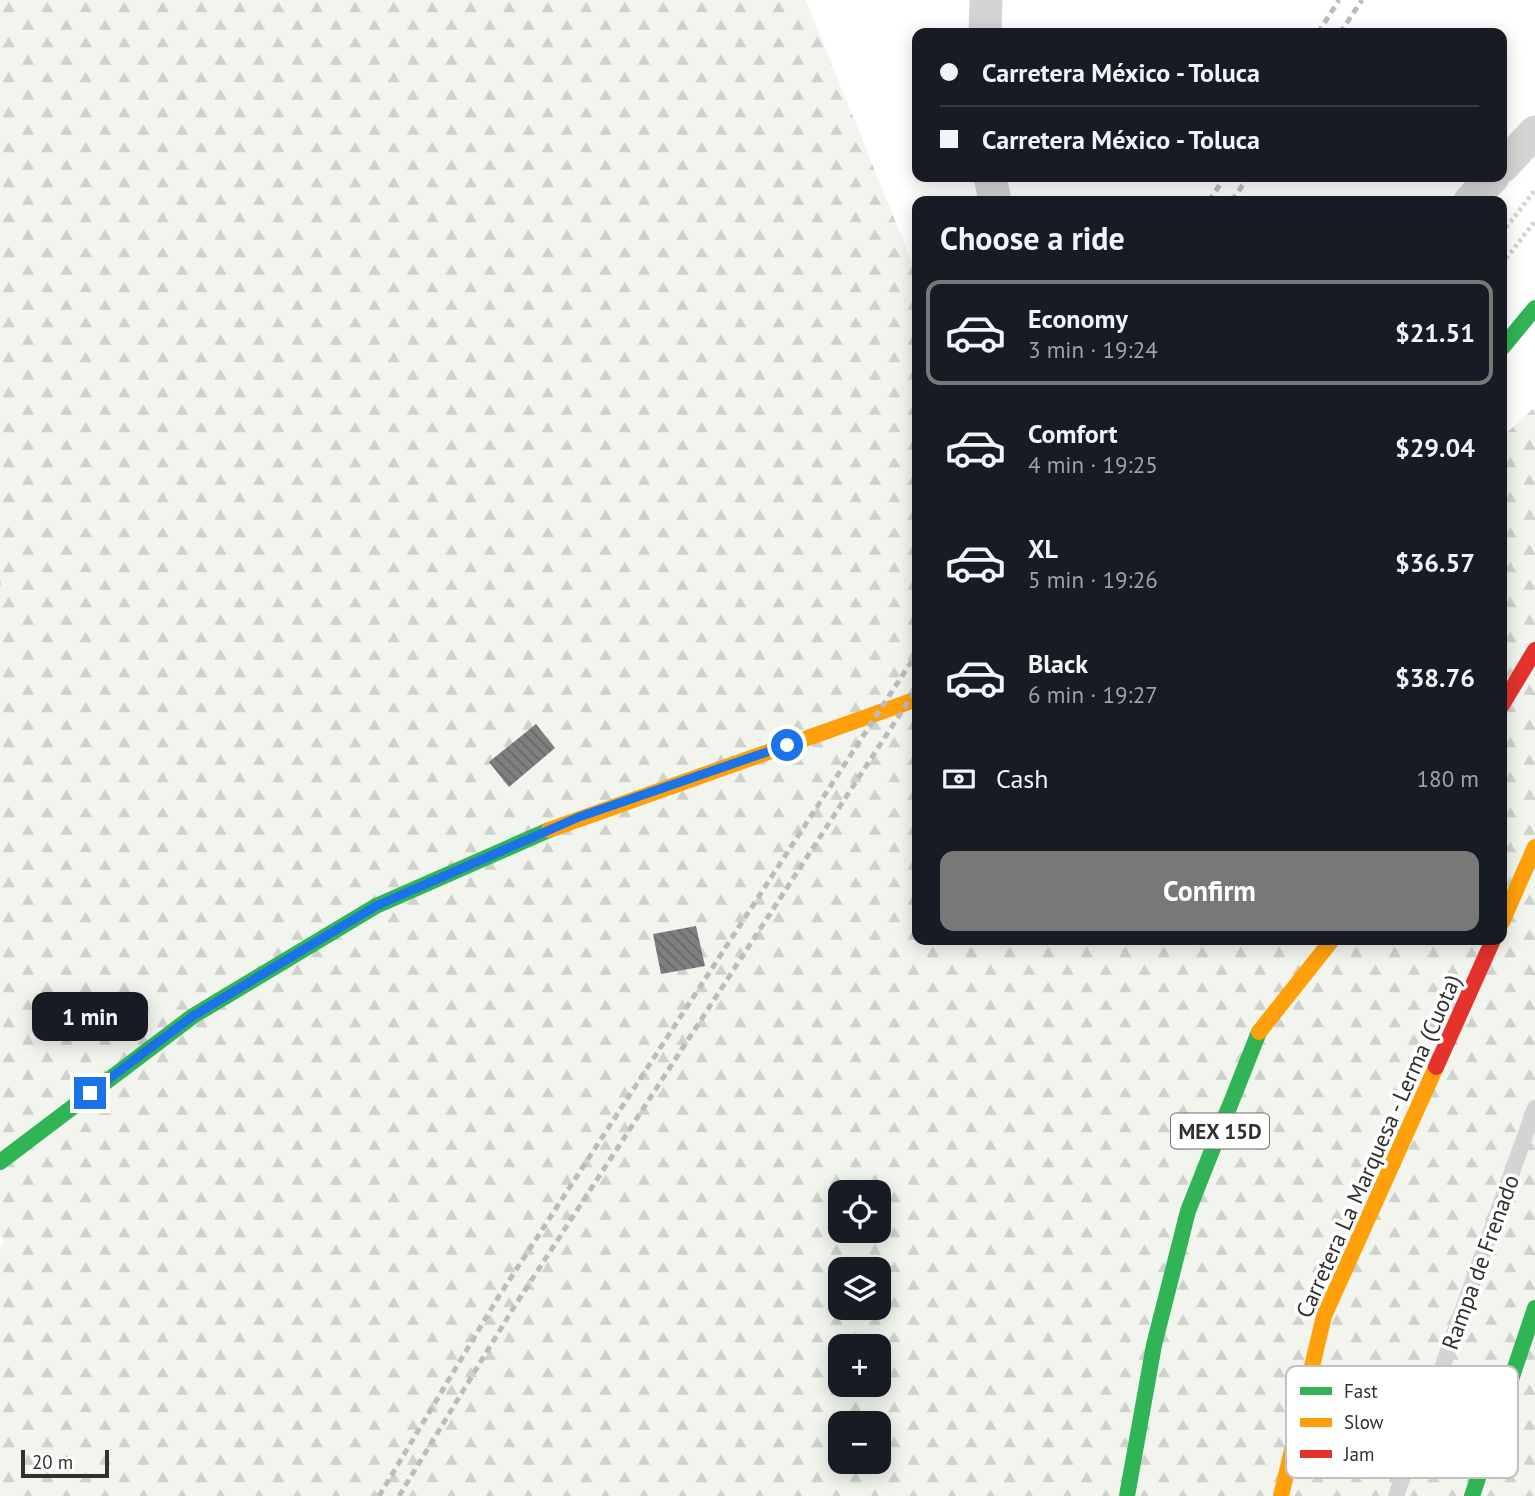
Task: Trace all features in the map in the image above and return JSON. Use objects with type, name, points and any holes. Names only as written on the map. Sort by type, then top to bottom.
[{"type":"main road","points":[[1507,342],[1535,308]]},
{"type":"main road","points":[[1507,697],[1535,650]]},
{"type":"main road","points":[[0,1162],[193,1016],[376,906],[579,817],[912,701]]},
{"type":"main road","points":[[1507,911],[1535,847]]},
{"type":"main road","name":"MEX 15D","points":[[1128,1496],[1154,1345],[1188,1211],[1262,1025],[1328,945]]},
{"type":"main road","name":"Carretera La Marquesa - Lerma (Cuota)","points":[[1312,1366],[1324,1316],[1491,945]]},
{"type":"main road","points":[[1516,1366],[1535,1308]]},
{"type":"main road","name":"Carretera La Marquesa - Lerma (Cuota)","points":[[1281,1496],[1286,1475]]},
{"type":"main road","points":[[1472,1496],[1478,1478]]},
{"type":"street","points":[[985,28],[986,0]]},
{"type":"street","points":[[1507,162],[1535,132]]},
{"type":"street","points":[[1475,196],[1488,182]]},
{"type":"lane","name":"Rampa de Frenado","points":[[1443,1366],[1535,1108]]},
{"type":"lane","name":"Rampa de Frenado","points":[[1396,1496],[1402,1478]]},
{"type":"path","points":[[1507,226],[1535,190]]},
{"type":"path","points":[[1507,257],[1535,221]]},
{"type":"green space","points":[[0,0],[806,0],[912,263],[912,945],[1507,945],[1507,432],[1535,407],[1535,1496],[0,1496],[0,1247],[4,1242],[0,1235]]},
{"type":"building","points":[[536,724],[555,748],[509,787],[489,762]]},
{"type":"building","points":[[696,926],[705,966],[661,974],[653,934]]},
{"type":"railway","points":[[1321,28],[1339,0]]},
{"type":"railway","points":[[1343,28],[1362,0]]},
{"type":"railway","points":[[1212,196],[1222,182]]},
{"type":"railway","points":[[1235,196],[1245,182]]},
{"type":"railway","points":[[379,1496],[499,1296],[912,661]]},
{"type":"railway","points":[[399,1496],[514,1307],[912,696]]},
{"type":"traffic: fast","points":[[1507,342],[1535,308]]},
{"type":"traffic: fast","points":[[0,1162],[193,1016],[376,906],[549,830]]},
{"type":"traffic: fast","points":[[1127,1496],[1154,1345],[1188,1211],[1259,1032]]},
{"type":"traffic: fast","points":[[1516,1366],[1535,1308]]},
{"type":"traffic: fast","points":[[1472,1496],[1478,1478]]},
{"type":"traffic: slow","points":[[549,830],[912,701]]},
{"type":"traffic: slow","points":[[1507,911],[1535,847]]},
{"type":"traffic: slow","points":[[1259,1032],[1328,945]]},
{"type":"traffic: slow","points":[[1312,1366],[1324,1316],[1436,1067]]},
{"type":"traffic: slow","points":[[1281,1496],[1286,1475]]},
{"type":"traffic: jam","points":[[1507,697],[1535,650]]},
{"type":"traffic: jam","points":[[1436,1067],[1491,945]]},
{"type":"route","points":[[90,1093],[193,1016],[376,906],[579,817],[787,745]]}]
